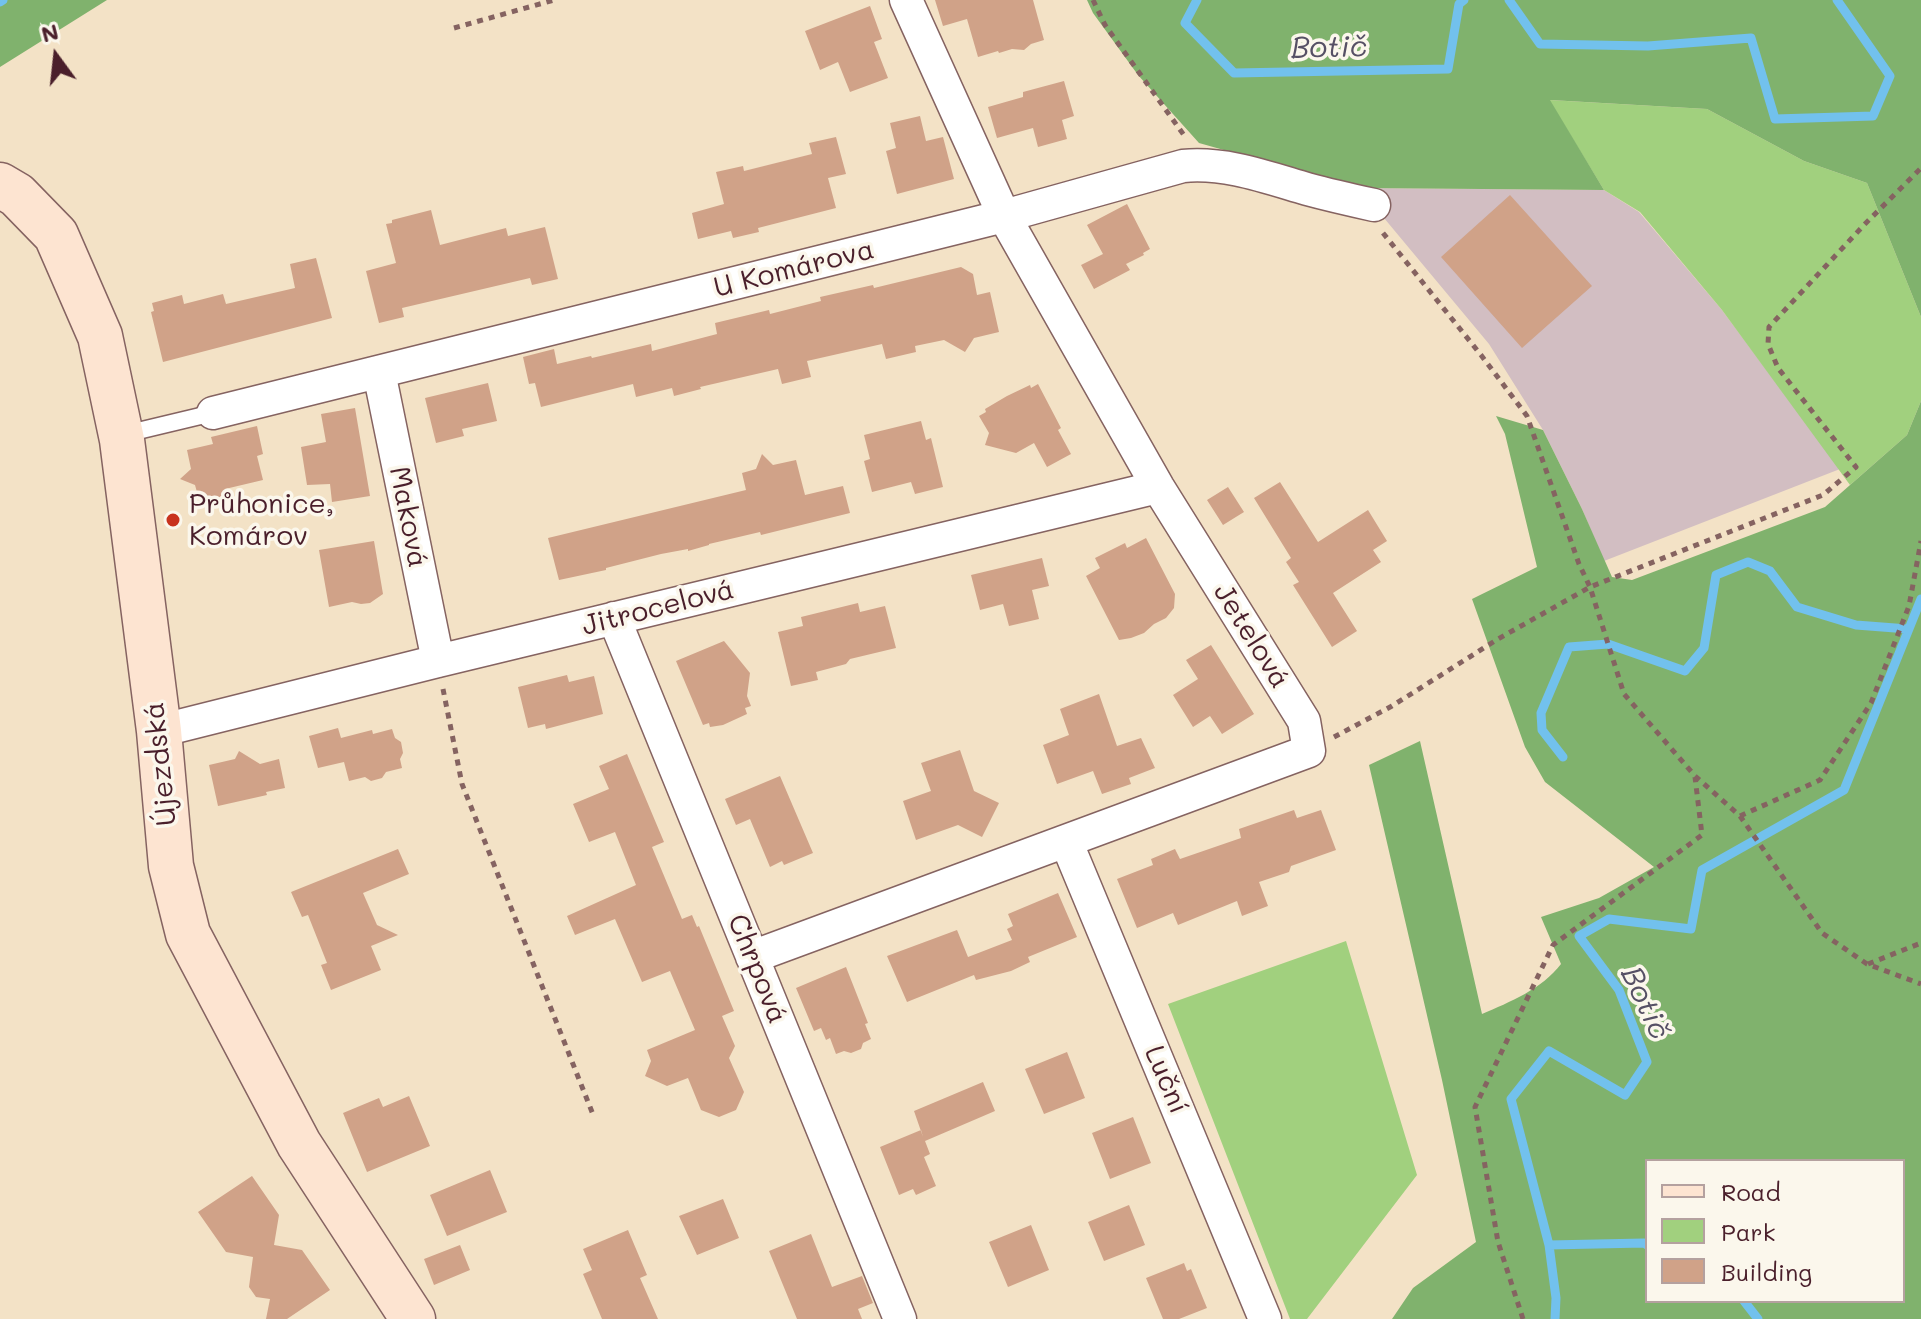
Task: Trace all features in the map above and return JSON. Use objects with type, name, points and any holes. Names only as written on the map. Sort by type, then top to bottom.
[{"type":"street","name":"Jetelová","points":[[906,0],[1004,216],[1158,487],[1304,721],[1309,751]]},
{"type":"street","name":"U Komárova","points":[[213,413],[1004,216],[1183,166],[1204,164],[1241,170],[1365,203]]},
{"type":"street","name":"Újezdská","points":[[0,185],[17,195],[56,235],[100,336],[121,435],[159,731],[171,866],[188,934],[299,1144],[413,1319]]},
{"type":"street","name":"Maková","points":[[379,372],[438,661]]},
{"type":"street","name":"Jitrocelová","points":[[159,731],[1158,487]]},
{"type":"street","name":"Chrpová","points":[[614,618],[900,1319]]},
{"type":"street","points":[[752,957],[1309,751]]},
{"type":"street","name":"Luční","points":[[1066,841],[1265,1319]]},
{"type":"lane","points":[[121,435],[213,413]]},
{"type":"path","points":[[454,28],[554,0]]},
{"type":"path","points":[[1093,0],[1105,25],[1204,164]]},
{"type":"path","points":[[1309,751],[1392,706],[1498,639],[1590,587],[1823,495],[1856,467],[1778,368],[1768,344],[1769,327],[1921,168]]},
{"type":"path","points":[[1365,203],[1527,416],[1590,587],[1624,694],[1695,776],[1740,816],[1822,933],[1867,964],[1921,984]]},
{"type":"path","points":[[1740,816],[1820,780],[1871,703],[1909,606],[1921,541]]},
{"type":"path","points":[[438,661],[462,784],[594,1117]]},
{"type":"path","points":[[1523,1319],[1498,1242],[1475,1107],[1553,945],[1702,835],[1695,776]]},
{"type":"path","points":[[1867,964],[1921,943]]},
{"type":"shaded area","points":[[1359,188],[1604,190],[1639,212],[1722,310],[1840,469],[1604,561],[1543,430],[1489,344]]},
{"type":"green space","points":[[0,0],[107,0],[0,67]]},
{"type":"green space","points":[[1087,0],[1921,0],[1921,317],[1867,183],[1804,161],[1707,109],[1550,100],[1604,190],[1359,188],[1199,143],[1138,75]]},
{"type":"green space","points":[[1549,100],[1707,109],[1804,161],[1867,183],[1921,317],[1921,401],[1907,435],[1850,485],[1722,310],[1640,212],[1604,190]]},
{"type":"green space","points":[[1921,401],[1921,1319],[1392,1319],[1413,1288],[1476,1242],[1369,765],[1420,741],[1482,1014],[1535,988],[1561,964],[1541,917],[1599,898],[1654,867],[1545,782],[1525,747],[1472,599],[1537,567],[1505,434],[1496,416],[1543,430],[1612,577],[1632,580],[1825,507],[1907,435]]},
{"type":"green space","points":[[1346,941],[1417,1175],[1307,1319],[1290,1319],[1168,1004]]},
{"type":"building","points":[[935,0],[1033,0],[1044,40],[1024,50],[998,51],[978,57],[967,19],[943,26]]},
{"type":"building","points":[[870,6],[882,39],[874,42],[888,78],[850,92],[838,62],[820,70],[805,31]]},
{"type":"building","points":[[1064,81],[1074,116],[1062,120],[1067,139],[1038,147],[1033,128],[997,138],[988,107],[1023,97],[1023,92]]},
{"type":"building","points":[[920,116],[926,141],[943,137],[954,179],[897,194],[886,151],[896,148],[890,123]]},
{"type":"building","points":[[836,137],[846,174],[828,178],[836,208],[758,228],[759,232],[733,238],[731,231],[698,239],[692,213],[724,204],[716,172],[743,166],[744,171],[812,154],[809,143]]},
{"type":"building","points":[[1510,195],[1592,286],[1522,348],[1441,257]]},
{"type":"building","points":[[1127,204],[1150,249],[1126,264],[1130,270],[1094,289],[1081,265],[1103,254],[1087,225]]},
{"type":"building","points":[[431,210],[440,245],[506,228],[508,236],[545,227],[558,279],[532,285],[530,278],[402,308],[404,317],[379,323],[366,271],[396,263],[386,224]]},
{"type":"building","points":[[316,258],[332,318],[163,362],[151,312],[154,311],[152,303],[182,295],[184,304],[223,294],[226,304],[295,288],[290,264]]},
{"type":"building","points":[[961,267],[973,274],[977,295],[990,292],[999,332],[974,338],[965,352],[944,340],[915,346],[916,352],[886,359],[882,344],[807,361],[811,377],[782,384],[778,369],[674,396],[672,388],[636,397],[633,384],[541,407],[535,383],[529,384],[523,357],[554,349],[557,364],[651,344],[652,351],[717,334],[715,323],[769,310],[770,314],[821,301],[820,297],[873,285],[874,288]]},
{"type":"building","points":[[488,383],[497,421],[462,429],[464,436],[436,443],[425,398]]},
{"type":"building","points":[[1038,384],[1071,454],[1047,467],[1034,443],[1016,453],[985,445],[989,433],[979,416],[1007,396]]},
{"type":"building","points":[[355,408],[370,496],[332,502],[330,484],[307,485],[301,447],[326,442],[321,414]]},
{"type":"building","points":[[921,421],[926,440],[931,438],[943,487],[915,494],[911,482],[872,492],[864,461],[870,459],[864,435]]},
{"type":"building","points":[[257,426],[263,454],[257,456],[263,480],[225,489],[227,496],[200,503],[195,485],[180,479],[191,469],[187,450],[213,444],[211,437]]},
{"type":"building","points":[[762,454],[773,465],[796,460],[805,495],[843,486],[850,513],[688,551],[661,554],[559,580],[548,538],[746,490],[742,473],[756,469]]},
{"type":"building","points":[[1280,482],[1318,542],[1368,510],[1387,541],[1373,550],[1381,562],[1333,593],[1357,631],[1332,647],[1293,585],[1299,582],[1286,562],[1291,558],[1254,498]]},
{"type":"building","points":[[1228,487],[1244,512],[1223,525],[1207,500]]},
{"type":"building","points":[[1146,538],[1175,594],[1174,608],[1166,618],[1144,633],[1119,640],[1086,576],[1100,568],[1095,558],[1125,543],[1127,548]]},
{"type":"building","points":[[374,541],[383,594],[370,603],[352,602],[329,607],[319,550]]},
{"type":"building","points":[[1042,558],[1049,586],[1032,590],[1039,619],[1009,626],[1003,604],[980,610],[971,575]]},
{"type":"building","points":[[858,603],[860,612],[885,606],[896,648],[850,659],[846,664],[816,672],[818,680],[791,686],[778,632],[803,626],[801,617]]},
{"type":"building","points":[[724,641],[750,673],[747,696],[751,706],[745,708],[747,714],[723,725],[710,727],[709,723],[703,725],[676,661]]},
{"type":"building","points":[[1211,645],[1254,714],[1222,734],[1210,716],[1193,727],[1173,695],[1198,679],[1186,660]]},
{"type":"building","points":[[567,675],[569,682],[594,676],[603,714],[546,729],[545,724],[528,728],[518,687]]},
{"type":"building","points":[[1099,694],[1117,746],[1141,738],[1155,768],[1129,778],[1131,784],[1102,794],[1093,771],[1057,784],[1043,745],[1069,735],[1060,709]]},
{"type":"building","points":[[338,728],[341,738],[372,730],[373,734],[392,729],[395,738],[401,742],[402,768],[386,772],[382,778],[371,781],[365,777],[349,781],[344,762],[318,768],[309,736]]},
{"type":"building","points":[[960,750],[974,791],[999,803],[982,837],[958,825],[916,840],[903,801],[931,791],[921,763]]},
{"type":"building","points":[[239,751],[260,764],[279,759],[285,788],[218,806],[209,765],[235,759]]},
{"type":"building","points":[[627,754],[664,842],[652,847],[682,919],[692,915],[699,926],[734,1011],[722,1016],[735,1046],[729,1058],[744,1092],[736,1110],[719,1117],[701,1110],[688,1078],[667,1086],[645,1076],[651,1061],[647,1050],[695,1030],[670,971],[642,982],[615,919],[575,935],[567,916],[636,885],[615,832],[589,842],[573,804],[609,789],[599,766]]},
{"type":"building","points":[[780,776],[813,853],[784,865],[782,861],[770,867],[750,819],[736,825],[725,799]]},
{"type":"building","points":[[1294,810],[1297,818],[1321,810],[1336,850],[1291,866],[1289,872],[1259,882],[1268,906],[1242,916],[1237,901],[1178,925],[1173,913],[1137,928],[1117,879],[1153,865],[1151,859],[1175,849],[1180,859],[1241,838],[1239,829]]},
{"type":"building","points":[[398,849],[409,874],[363,893],[377,925],[398,935],[371,946],[381,970],[331,990],[321,965],[327,963],[308,915],[302,917],[291,892]]},
{"type":"building","points":[[1058,893],[1077,937],[1028,957],[1030,962],[1011,971],[976,980],[974,975],[907,1002],[887,956],[957,930],[968,957],[1012,940],[1007,929],[1013,926],[1008,914]]},
{"type":"building","points":[[846,967],[868,1023],[865,1024],[871,1039],[863,1043],[861,1049],[836,1054],[830,1038],[826,1040],[821,1028],[814,1031],[796,988]]},
{"type":"building","points":[[1067,1052],[1085,1098],[1044,1114],[1025,1069]]},
{"type":"building","points":[[983,1082],[995,1111],[925,1141],[930,1154],[924,1157],[936,1186],[916,1195],[913,1189],[899,1195],[880,1147],[921,1130],[914,1111]]},
{"type":"building","points":[[409,1096],[430,1146],[367,1172],[343,1113],[379,1098],[383,1107]]},
{"type":"building","points":[[1133,1117],[1151,1163],[1110,1179],[1092,1133]]},
{"type":"building","points":[[490,1170],[507,1212],[447,1236],[430,1195]]},
{"type":"building","points":[[252,1176],[279,1215],[274,1245],[302,1250],[330,1290],[287,1319],[266,1319],[270,1299],[256,1297],[249,1287],[253,1257],[226,1252],[198,1212]]},
{"type":"building","points":[[723,1199],[739,1238],[697,1255],[679,1216]]},
{"type":"building","points":[[1129,1205],[1145,1245],[1104,1261],[1088,1222]]},
{"type":"building","points":[[1031,1225],[1049,1270],[1008,1287],[989,1242]]},
{"type":"building","points":[[628,1230],[647,1275],[640,1278],[658,1319],[602,1319],[583,1274],[592,1270],[583,1249]]},
{"type":"building","points":[[811,1234],[832,1287],[862,1276],[873,1303],[858,1309],[862,1319],[797,1319],[769,1251]]},
{"type":"building","points":[[460,1245],[470,1270],[434,1285],[424,1259]]},
{"type":"building","points":[[1184,1263],[1187,1271],[1191,1269],[1207,1308],[1179,1319],[1163,1319],[1146,1278]]},
{"type":"waterway","name":"Botič","points":[[1197,0],[1185,23],[1234,73],[1448,69],[1459,4],[1464,0]]},
{"type":"waterway","name":"Botič","points":[[1509,0],[1540,44],[1648,46],[1751,38],[1775,119],[1873,116],[1890,76],[1837,0]]},
{"type":"waterway","points":[[1563,757],[1542,730],[1541,713],[1569,647],[1608,644],[1685,671],[1704,648],[1716,575],[1748,562],[1770,571],[1797,607],[1856,625],[1908,629]]},
{"type":"waterway","name":"Botič","points":[[1645,1244],[1549,1245],[1511,1099],[1549,1051],[1625,1095],[1647,1062],[1619,990],[1579,936],[1609,919],[1691,929],[1702,870],[1844,790],[1921,599]]},
{"type":"waterway","points":[[1549,1245],[1556,1298],[1555,1319]]},
{"type":"waterway","name":"Botič","points":[[1746,1303],[1758,1319]]},
{"type":"place","name":"Průhonice, Komárov","points":[[173,520]]}]
